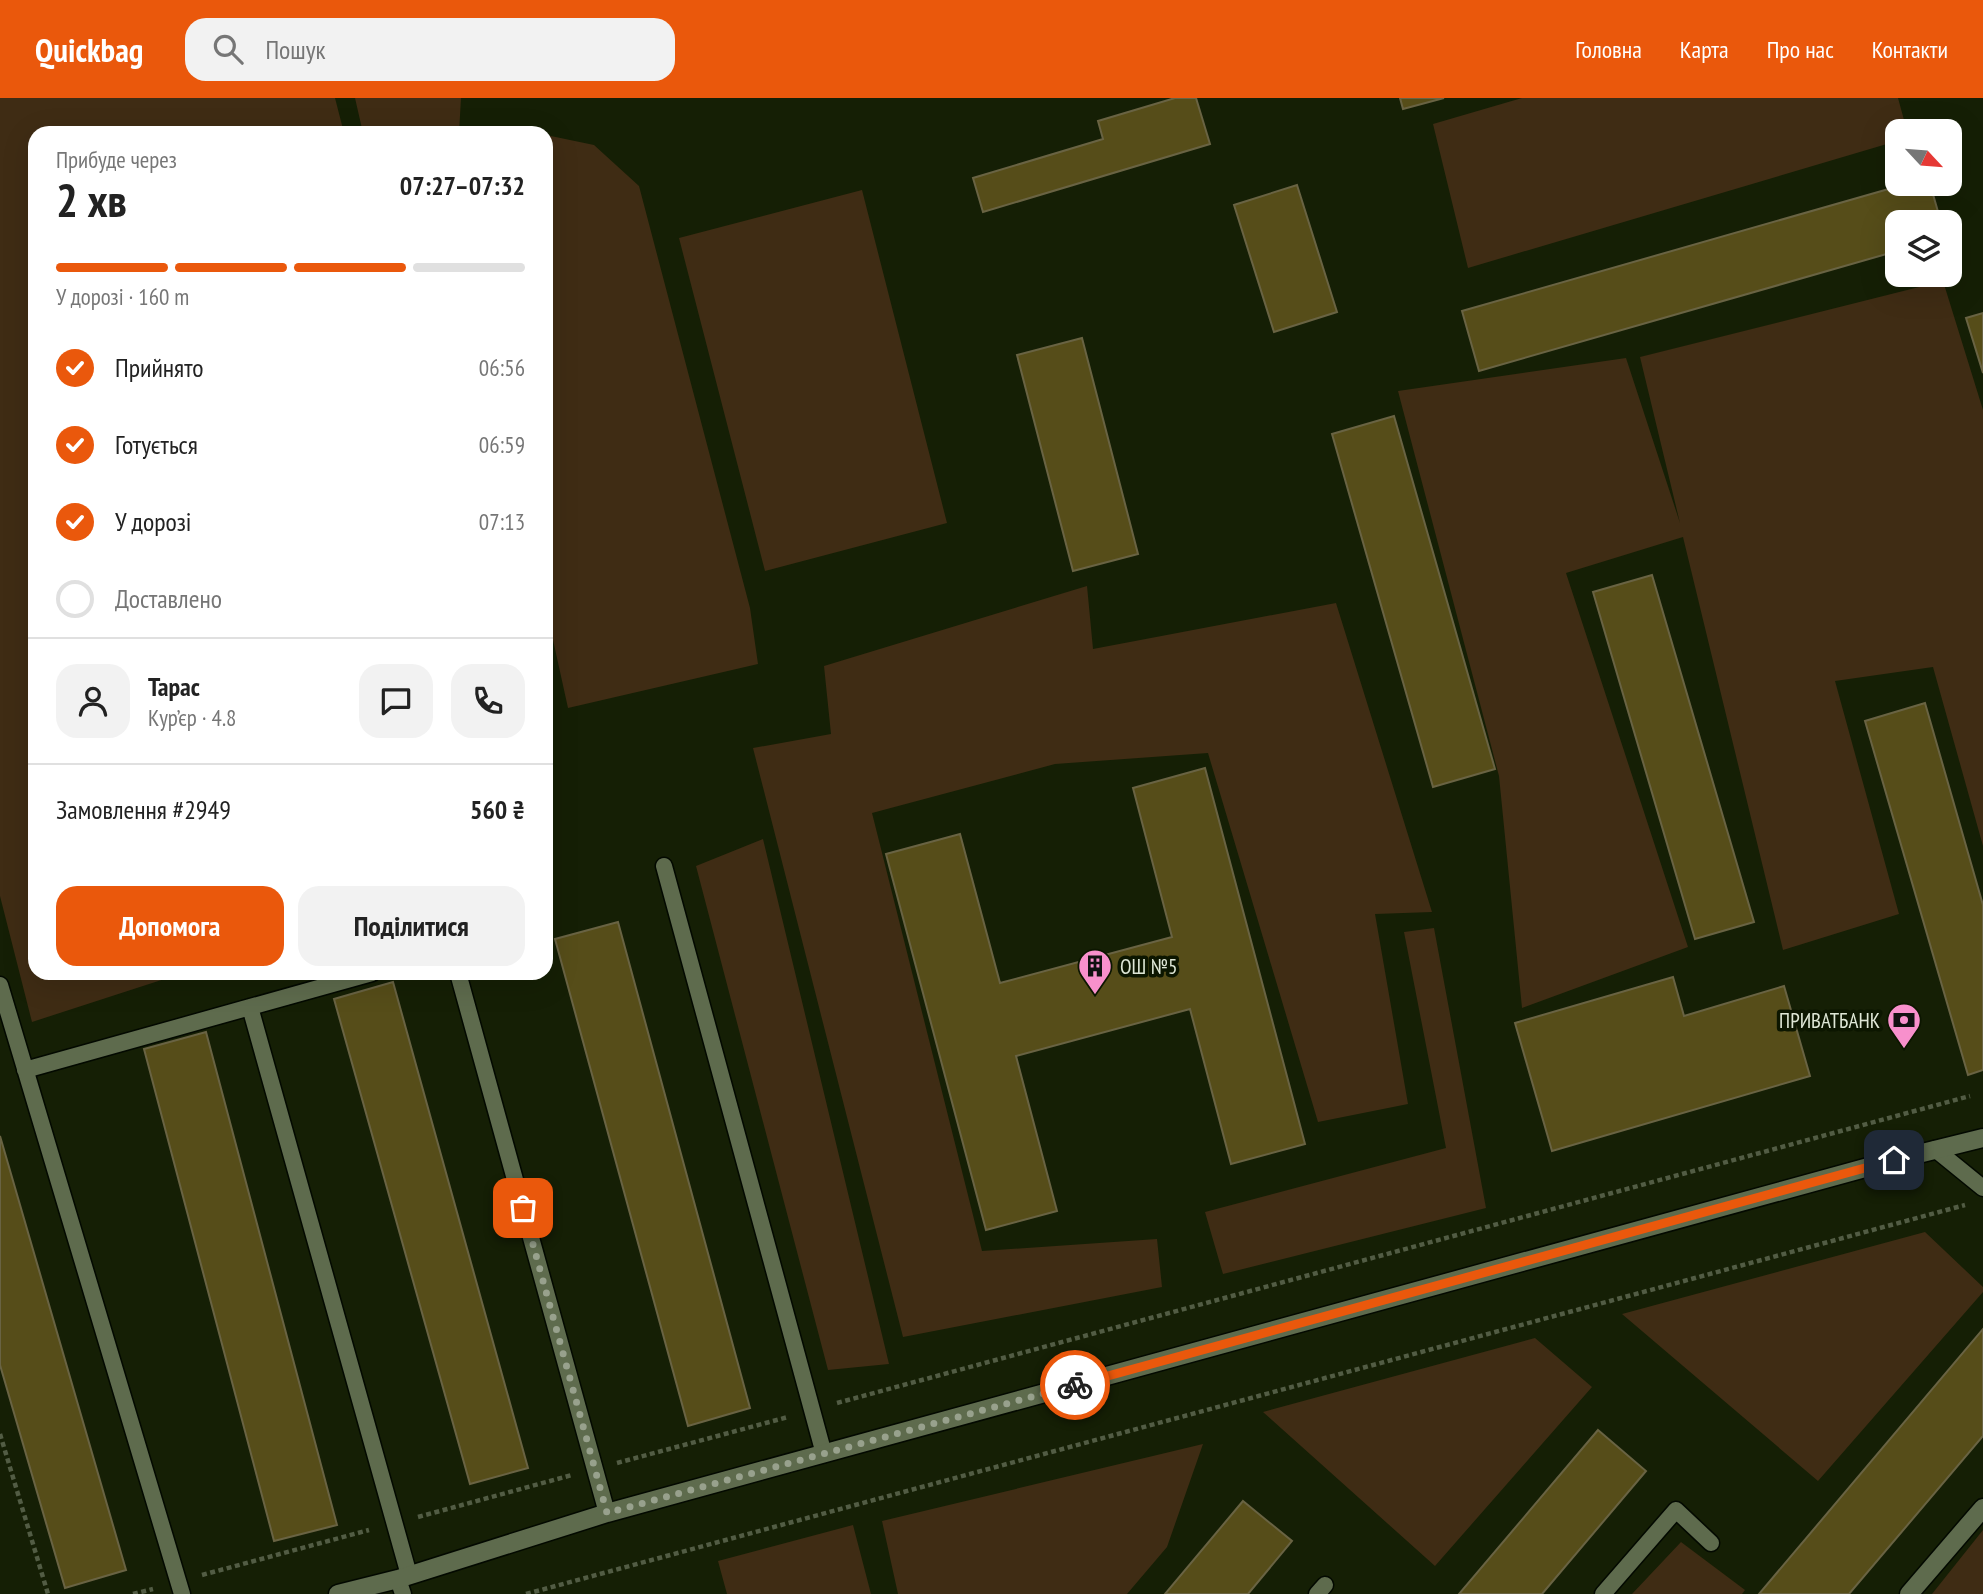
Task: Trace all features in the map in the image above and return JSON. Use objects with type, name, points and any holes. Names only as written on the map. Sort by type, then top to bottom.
[{"type":"street","points":[[338,1594],[403,1583],[607,1513],[1983,1138]]},
{"type":"street","points":[[1909,1594],[1983,1508]]},
{"type":"lane","points":[[664,866],[824,1454]]},
{"type":"lane","points":[[25,1070],[347,980]]},
{"type":"lane","points":[[460,980],[607,1513]]},
{"type":"lane","points":[[0,985],[180,1588]]},
{"type":"lane","points":[[250,1007],[394,1524],[403,1583]]},
{"type":"lane","points":[[1935,1149],[1983,1188]]},
{"type":"lane","points":[[1603,1594],[1676,1510],[1711,1543]]},
{"type":"path","points":[[133,1594],[180,1588],[394,1524],[1970,1096]]},
{"type":"path","points":[[526,1594],[1969,1204]]},
{"type":"path","points":[[0,1434],[48,1594]]},
{"type":"shaded area","points":[[0,98],[335,98],[342,126],[28,126],[28,980],[161,980],[32,1022],[0,896]]},
{"type":"shaded area","points":[[355,98],[461,98],[459,126],[361,126]]},
{"type":"shaded area","points":[[1522,98],[1898,98],[1904,119],[1885,119],[1885,145],[1468,268],[1433,124]]},
{"type":"shaded area","points":[[553,136],[594,145],[639,186],[750,608],[758,664],[568,708],[553,640]]},
{"type":"shaded area","points":[[862,190],[947,523],[765,571],[679,238]]},
{"type":"shaded area","points":[[1919,287],[1945,287],[1983,410],[1983,846],[1933,667],[1835,681],[1899,914],[1783,950],[1683,537],[1566,573],[1688,947],[1522,1008],[1499,776],[1398,391],[1626,358],[1680,523],[1640,357]]},
{"type":"shaded area","points":[[1087,586],[1093,649],[1336,603],[1432,912],[1375,914],[1408,1104],[1318,1122],[1208,753],[1055,764],[872,813],[982,1251],[1157,1239],[1162,1287],[903,1337],[753,748],[831,734],[824,666]]},
{"type":"shaded area","points":[[763,839],[889,1364],[828,1370],[696,866]]},
{"type":"shaded area","points":[[1434,928],[1486,1208],[1223,1274],[1205,1212],[1446,1148],[1404,932]]},
{"type":"shaded area","points":[[1925,1232],[1983,1287],[1983,1292],[1818,1481],[1622,1314]]},
{"type":"shaded area","points":[[1535,1338],[1592,1387],[1435,1566],[1263,1412]]},
{"type":"shaded area","points":[[1203,1444],[1167,1547],[1127,1594],[898,1594],[882,1521]]},
{"type":"shaded area","points":[[853,1525],[871,1594],[727,1594],[718,1561]]},
{"type":"shaded area","points":[[1983,1530],[1983,1594],[1932,1594]]},
{"type":"shaded area","points":[[1681,1542],[1745,1590],[1742,1594],[1632,1594]]},
{"type":"building","points":[[1175,98],[1196,98],[1210,144],[983,212],[973,178],[1103,139],[1098,121]]},
{"type":"building","points":[[1400,98],[1444,98],[1403,109]]},
{"type":"building","points":[[1297,185],[1337,312],[1274,332],[1234,205]]},
{"type":"building","points":[[1885,190],[1885,196],[1933,196],[1938,210],[1885,210],[1885,254],[1479,371],[1462,311]]},
{"type":"building","points":[[1983,313],[1983,373],[1966,318]]},
{"type":"building","points":[[1082,338],[1138,554],[1073,571],[1017,355]]},
{"type":"building","points":[[1394,416],[1495,769],[1433,787],[1332,434]]},
{"type":"building","points":[[1652,575],[1754,922],[1695,939],[1593,592]]},
{"type":"building","points":[[1925,703],[1983,905],[1983,1070],[1968,1075],[1865,721]]},
{"type":"building","name":"ОШ №5","points":[[1205,768],[1305,1144],[1231,1164],[1190,1009],[1016,1056],[1057,1211],[986,1230],[886,854],[960,834],[1000,983],[1172,937],[1133,788]]},
{"type":"building","points":[[618,922],[750,1408],[688,1426],[555,939]]},
{"type":"building","points":[[1673,977],[1684,1016],[1784,986],[1810,1076],[1552,1151],[1515,1023]]},
{"type":"building","points":[[393,982],[528,1468],[470,1484],[334,999]]},
{"type":"building","points":[[206,1032],[337,1525],[274,1541],[144,1049]]},
{"type":"building","points":[[0,1136],[126,1570],[65,1588],[0,1365]]},
{"type":"building","points":[[1983,1329],[1983,1436],[1849,1594],[1759,1594]]},
{"type":"building","points":[[1598,1430],[1646,1471],[1542,1594],[1459,1594]]},
{"type":"building","points":[[1243,1501],[1292,1541],[1248,1594],[1165,1594]]},
{"type":"way so far","points":[[523,1208],[607,1513],[1075,1385]]},
{"type":"place","name":"ОШ №5","points":[[1095,996]]},
{"type":"place","name":"ПРИВАТБАНК","points":[[1904,1050]]},
{"type":"route","points":[[1075,1385],[1894,1160]]}]
